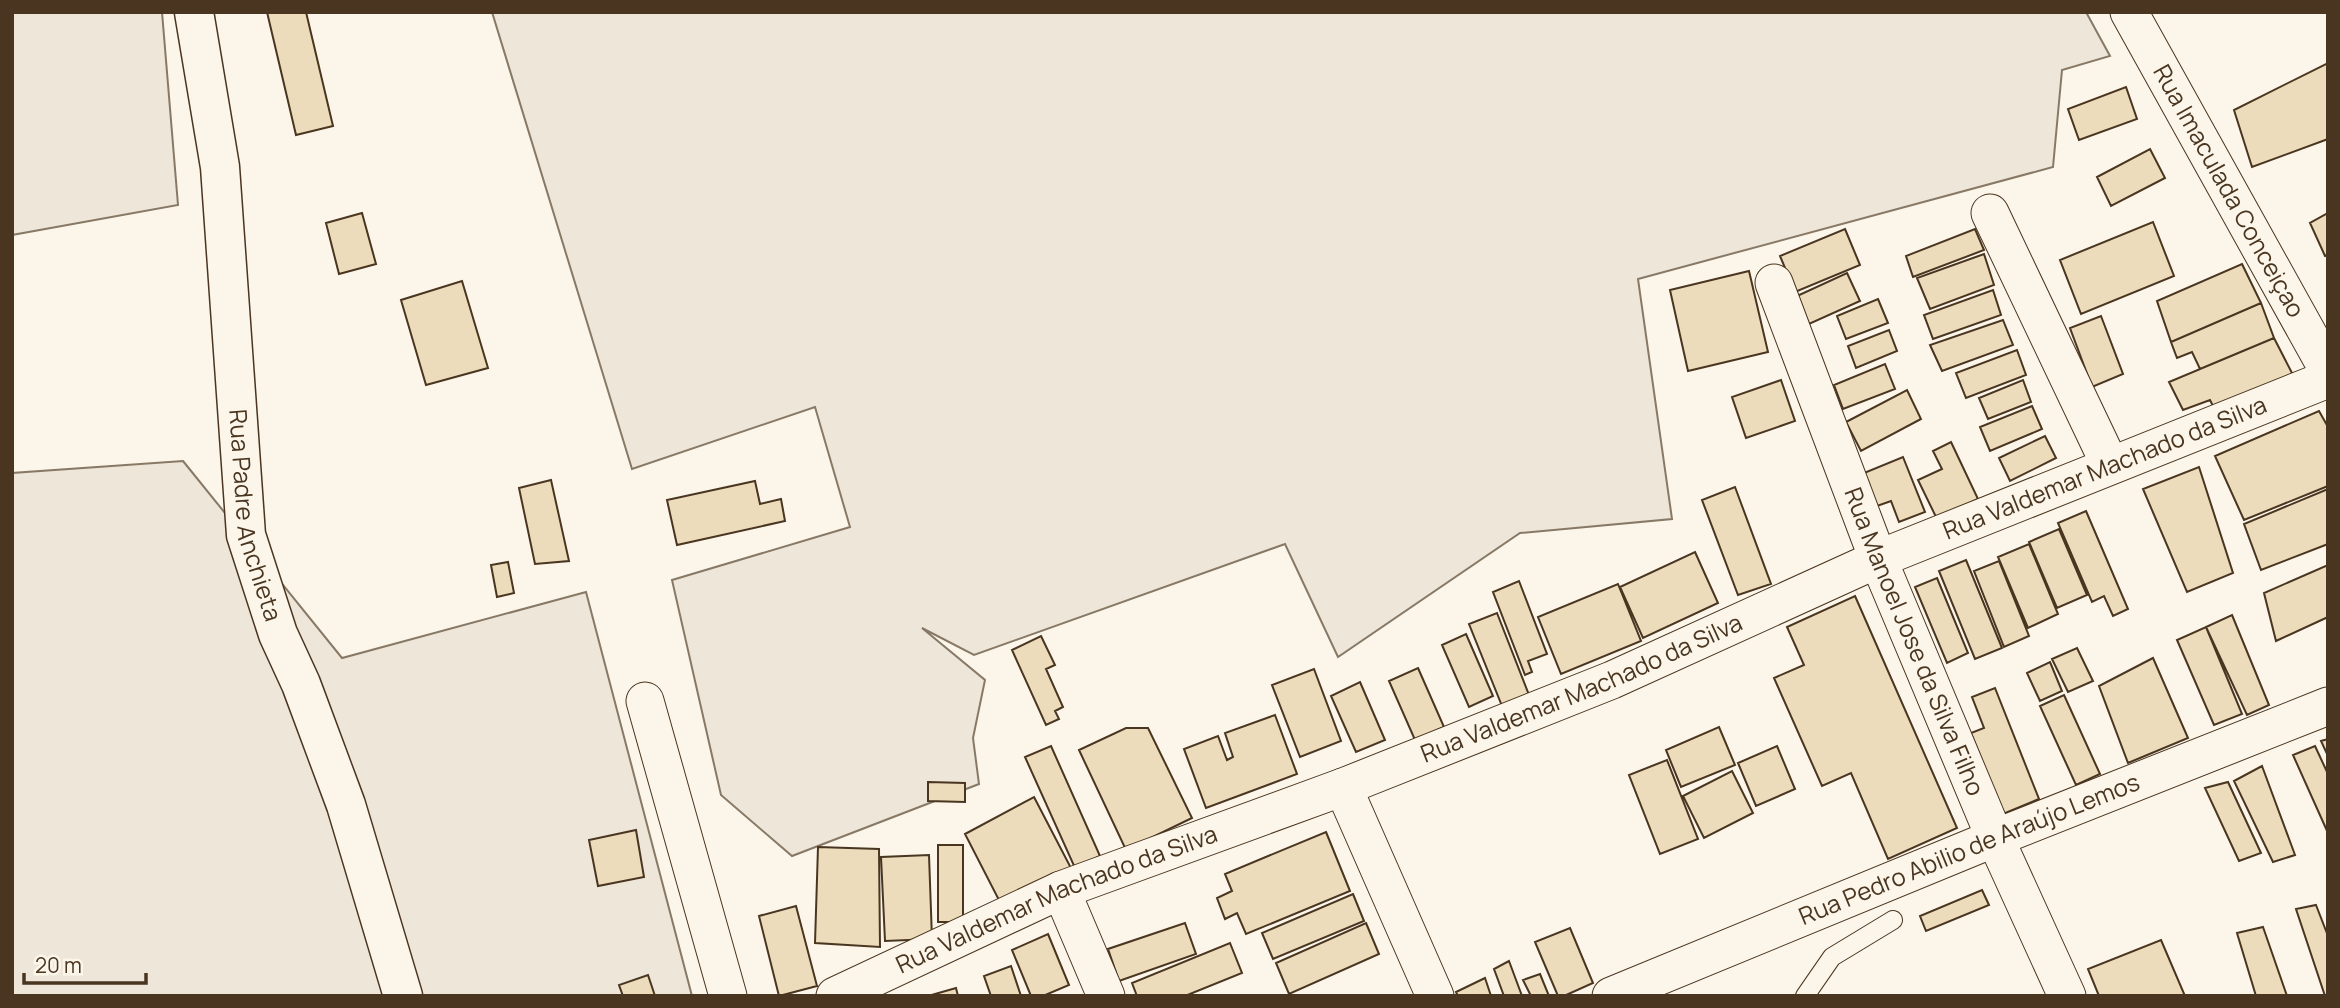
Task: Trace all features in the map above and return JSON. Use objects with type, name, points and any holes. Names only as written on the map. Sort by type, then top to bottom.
[{"type":"street","name":"Rua Padre Anchieta","points":[[194,12],[220,167],[246,535],[270,611],[346,804],[402,996]]},
{"type":"street","name":"Rua Imaculada Conceiçao","points":[[2129,12],[2328,370]]},
{"type":"street","points":[[1990,213],[2110,465]]},
{"type":"street","name":"Rua Manoel Jose da Silva Filho","points":[[1774,283],[1878,559],[1995,838],[2067,996]]},
{"type":"street","name":"Rua Valdemar Machado da Silva","points":[[835,996],[1061,890],[1343,787],[1612,680],[1878,559],[2328,379]]},
{"type":"street","points":[[645,701],[728,996]]},
{"type":"street","name":"Rua Pedro Abilio de Araújo Lemos","points":[[1611,996],[1995,838],[2328,706]]},
{"type":"street","points":[[1343,787],[1434,996]]},
{"type":"street","points":[[1061,890],[1106,996]]},
{"type":"lane","points":[[1804,996],[1832,957],[1893,920]]},
{"type":"shaded area","points":[[12,12],[162,12],[178,205],[12,235]]},
{"type":"shaded area","points":[[492,12],[2086,12],[2110,56],[2062,70],[2053,167],[1638,279],[1672,519],[1520,533],[1338,657],[1285,544],[974,655],[922,628],[985,680],[973,738],[979,784],[792,856],[721,795],[672,580],[850,527],[815,407],[632,469]]},
{"type":"shaded area","points":[[183,461],[342,658],[586,592],[692,996],[12,996],[12,473]]},
{"type":"building","points":[[267,12],[306,12],[333,126],[296,135]]},
{"type":"building","points":[[2328,63],[2328,139],[2252,167],[2234,110]]},
{"type":"building","points":[[2126,87],[2137,119],[2079,140],[2068,109]]},
{"type":"building","points":[[2150,149],[2165,178],[2111,206],[2097,177]]},
{"type":"building","points":[[362,213],[376,264],[339,274],[326,223]]},
{"type":"building","points":[[2328,213],[2328,255],[2325,256],[2310,223]]},
{"type":"building","points":[[2153,222],[2174,276],[2081,314],[2060,260]]},
{"type":"building","points":[[1845,229],[1860,265],[1795,292],[1780,256]]},
{"type":"building","points":[[1975,229],[1984,250],[1913,277],[1906,256]]},
{"type":"building","points":[[1984,254],[1994,285],[1930,309],[1917,278]]},
{"type":"building","points":[[2242,264],[2261,303],[2171,342],[2157,301]]},
{"type":"building","points":[[1749,271],[1768,352],[1688,371],[1670,290]]},
{"type":"building","points":[[1847,273],[1860,301],[1809,324],[1797,296]]},
{"type":"building","points":[[462,281],[488,368],[426,385],[401,300]]},
{"type":"building","points":[[1993,290],[2001,315],[1933,339],[1924,315]]},
{"type":"building","points":[[1878,299],[1888,323],[1846,339],[1837,316]]},
{"type":"building","points":[[2261,303],[2274,338],[2200,369],[2192,352],[2177,358],[2171,342]]},
{"type":"building","points":[[2101,316],[2123,374],[2092,387],[2070,328]]},
{"type":"building","points":[[2003,320],[2013,345],[1942,371],[1930,345]]},
{"type":"building","points":[[1889,330],[1897,351],[1856,368],[1848,346]]},
{"type":"building","points":[[2274,338],[2293,375],[2213,406],[2210,400],[2183,410],[2169,382]]},
{"type":"building","points":[[2017,350],[2026,375],[1966,398],[1956,373]]},
{"type":"building","points":[[1885,364],[1895,389],[1843,409],[1834,385]]},
{"type":"building","points":[[1781,380],[1795,421],[1746,438],[1732,397]]},
{"type":"building","points":[[2023,380],[2031,402],[1988,419],[1979,398]]},
{"type":"building","points":[[1907,390],[1921,419],[1861,451],[1846,422]]},
{"type":"building","points":[[2032,406],[2042,429],[1990,451],[1980,427]]},
{"type":"building","points":[[2319,411],[2328,427],[2328,486],[2244,520],[2215,456]]},
{"type":"building","points":[[2045,436],[2056,458],[2010,481],[1999,458]]},
{"type":"building","points":[[1951,442],[1978,499],[1937,519],[1918,480],[1942,469],[1933,451]]},
{"type":"building","points":[[1903,457],[1925,512],[1899,522],[1891,501],[1877,506],[1864,473]]},
{"type":"building","points":[[2199,467],[2233,573],[2187,592],[2143,489]]},
{"type":"building","points":[[551,480],[569,561],[535,564],[519,488]]},
{"type":"building","points":[[755,481],[760,504],[781,499],[785,521],[677,545],[667,500]]},
{"type":"building","points":[[1735,487],[1771,584],[1738,595],[1702,500]]},
{"type":"building","points":[[2328,489],[2328,544],[2261,570],[2244,524]]},
{"type":"building","points":[[2086,511],[2128,609],[2113,616],[2104,596],[2092,602],[2058,523]]},
{"type":"building","points":[[2059,529],[2087,595],[2057,608],[2029,542]]},
{"type":"building","points":[[2029,544],[2058,614],[2028,628],[1998,557]]},
{"type":"building","points":[[1695,552],[1718,603],[1643,638],[1620,587]]},
{"type":"building","points":[[1966,560],[2002,648],[1975,659],[1939,571]]},
{"type":"building","points":[[1999,561],[2029,636],[2004,647],[1974,571]]},
{"type":"building","points":[[508,562],[514,593],[497,597],[491,565]]},
{"type":"building","points":[[2328,565],[2328,617],[2276,641],[2264,593]]},
{"type":"building","points":[[1937,578],[1968,653],[1947,663],[1915,587]]},
{"type":"building","points":[[1519,581],[1547,654],[1528,661],[1532,672],[1525,675],[1493,592]]},
{"type":"building","points":[[1618,584],[1641,641],[1561,674],[1538,617]]},
{"type":"building","points":[[1855,596],[1957,828],[1888,859],[1851,773],[1822,786],[1774,678],[1804,665],[1787,627]]},
{"type":"building","points":[[1497,613],[1529,695],[1502,706],[1469,624]]},
{"type":"building","points":[[2232,615],[2269,705],[2247,715],[2206,627]]},
{"type":"building","points":[[2206,627],[2242,714],[2214,725],[2177,640]]},
{"type":"building","points":[[1466,634],[1493,696],[1469,707],[1442,645]]},
{"type":"building","points":[[1041,636],[1055,665],[1046,669],[1063,707],[1055,711],[1059,719],[1046,725],[1012,650]]},
{"type":"building","points":[[2077,648],[2093,681],[2068,692],[2052,659]]},
{"type":"building","points":[[2153,658],[2188,738],[2128,763],[2099,686]]},
{"type":"building","points":[[2050,662],[2062,691],[2040,701],[2027,673]]},
{"type":"building","points":[[1418,668],[1444,727],[1415,740],[1389,681]]},
{"type":"building","points":[[1314,669],[1341,741],[1300,757],[1272,685]]},
{"type":"building","points":[[1360,682],[1385,740],[1356,752],[1331,696]]},
{"type":"building","points":[[1995,688],[2039,799],[2003,814],[1971,733],[1984,728],[1972,697]]},
{"type":"building","points":[[2064,695],[2100,774],[2076,785],[2040,706]]},
{"type":"building","points":[[1275,715],[1297,774],[1206,808],[1184,749],[1218,736],[1227,760],[1233,757],[1225,733]]},
{"type":"building","points":[[1719,727],[1735,765],[1681,787],[1666,750]]},
{"type":"building","points":[[1126,728],[1148,728],[1192,818],[1126,850],[1079,750]]},
{"type":"building","points":[[2328,739],[2328,756],[2321,741]]},
{"type":"building","points":[[1051,746],[1100,856],[1075,868],[1025,757]]},
{"type":"building","points":[[1777,746],[1795,789],[1756,806],[1738,763]]},
{"type":"building","points":[[2315,746],[2328,774],[2328,833],[2293,755]]},
{"type":"building","points":[[1667,760],[1698,839],[1660,854],[1629,775]]},
{"type":"building","points":[[2262,766],[2295,855],[2273,862],[2234,781]]},
{"type":"building","points":[[1732,771],[1753,813],[1704,838],[1683,796]]},
{"type":"building","points":[[928,782],[965,783],[965,802],[928,801]]},
{"type":"building","points":[[2228,782],[2261,853],[2239,861],[2205,788]]},
{"type":"building","points":[[1034,797],[1072,870],[1002,906],[965,834]]},
{"type":"building","points":[[636,830],[644,877],[598,886],[589,840]]},
{"type":"building","points":[[1326,832],[1350,891],[1246,934],[1237,913],[1225,919],[1217,898],[1232,891],[1225,874]]},
{"type":"building","points":[[938,845],[963,845],[963,922],[938,922]]},
{"type":"building","points":[[818,847],[879,849],[880,947],[815,943]]},
{"type":"building","points":[[929,855],[932,939],[885,941],[881,857]]},
{"type":"building","points":[[1982,890],[1989,905],[1926,931],[1920,916]]},
{"type":"building","points":[[1353,894],[1364,921],[1273,959],[1262,933]]},
{"type":"building","points":[[2316,905],[2328,936],[2328,996],[2325,996],[2296,909]]},
{"type":"building","points":[[796,906],[817,986],[779,996],[759,916]]},
{"type":"building","points":[[1185,923],[1196,954],[1119,981],[1108,949]]},
{"type":"building","points":[[1366,923],[1379,954],[1289,994],[1276,963]]},
{"type":"building","points":[[2263,927],[2287,996],[2256,996],[2237,933]]},
{"type":"building","points":[[1570,928],[1593,983],[1558,996],[1535,942]]},
{"type":"building","points":[[1048,934],[1069,985],[1043,996],[1031,996],[1012,950]]},
{"type":"building","points":[[2161,940],[2185,996],[2099,996],[2088,969]]},
{"type":"building","points":[[1230,943],[1242,973],[1185,996],[1137,996],[1132,983]]},
{"type":"building","points":[[1509,961],[1522,996],[1504,996],[1494,969]]},
{"type":"building","points":[[1011,966],[1021,996],[991,996],[984,976]]},
{"type":"building","points":[[1540,974],[1549,996],[1531,996],[1523,980]]},
{"type":"building","points":[[648,975],[655,996],[623,996],[619,985]]},
{"type":"building","points":[[1485,978],[1491,996],[1458,996],[1456,992]]},
{"type":"building","points":[[956,988],[958,996],[928,996]]}]
